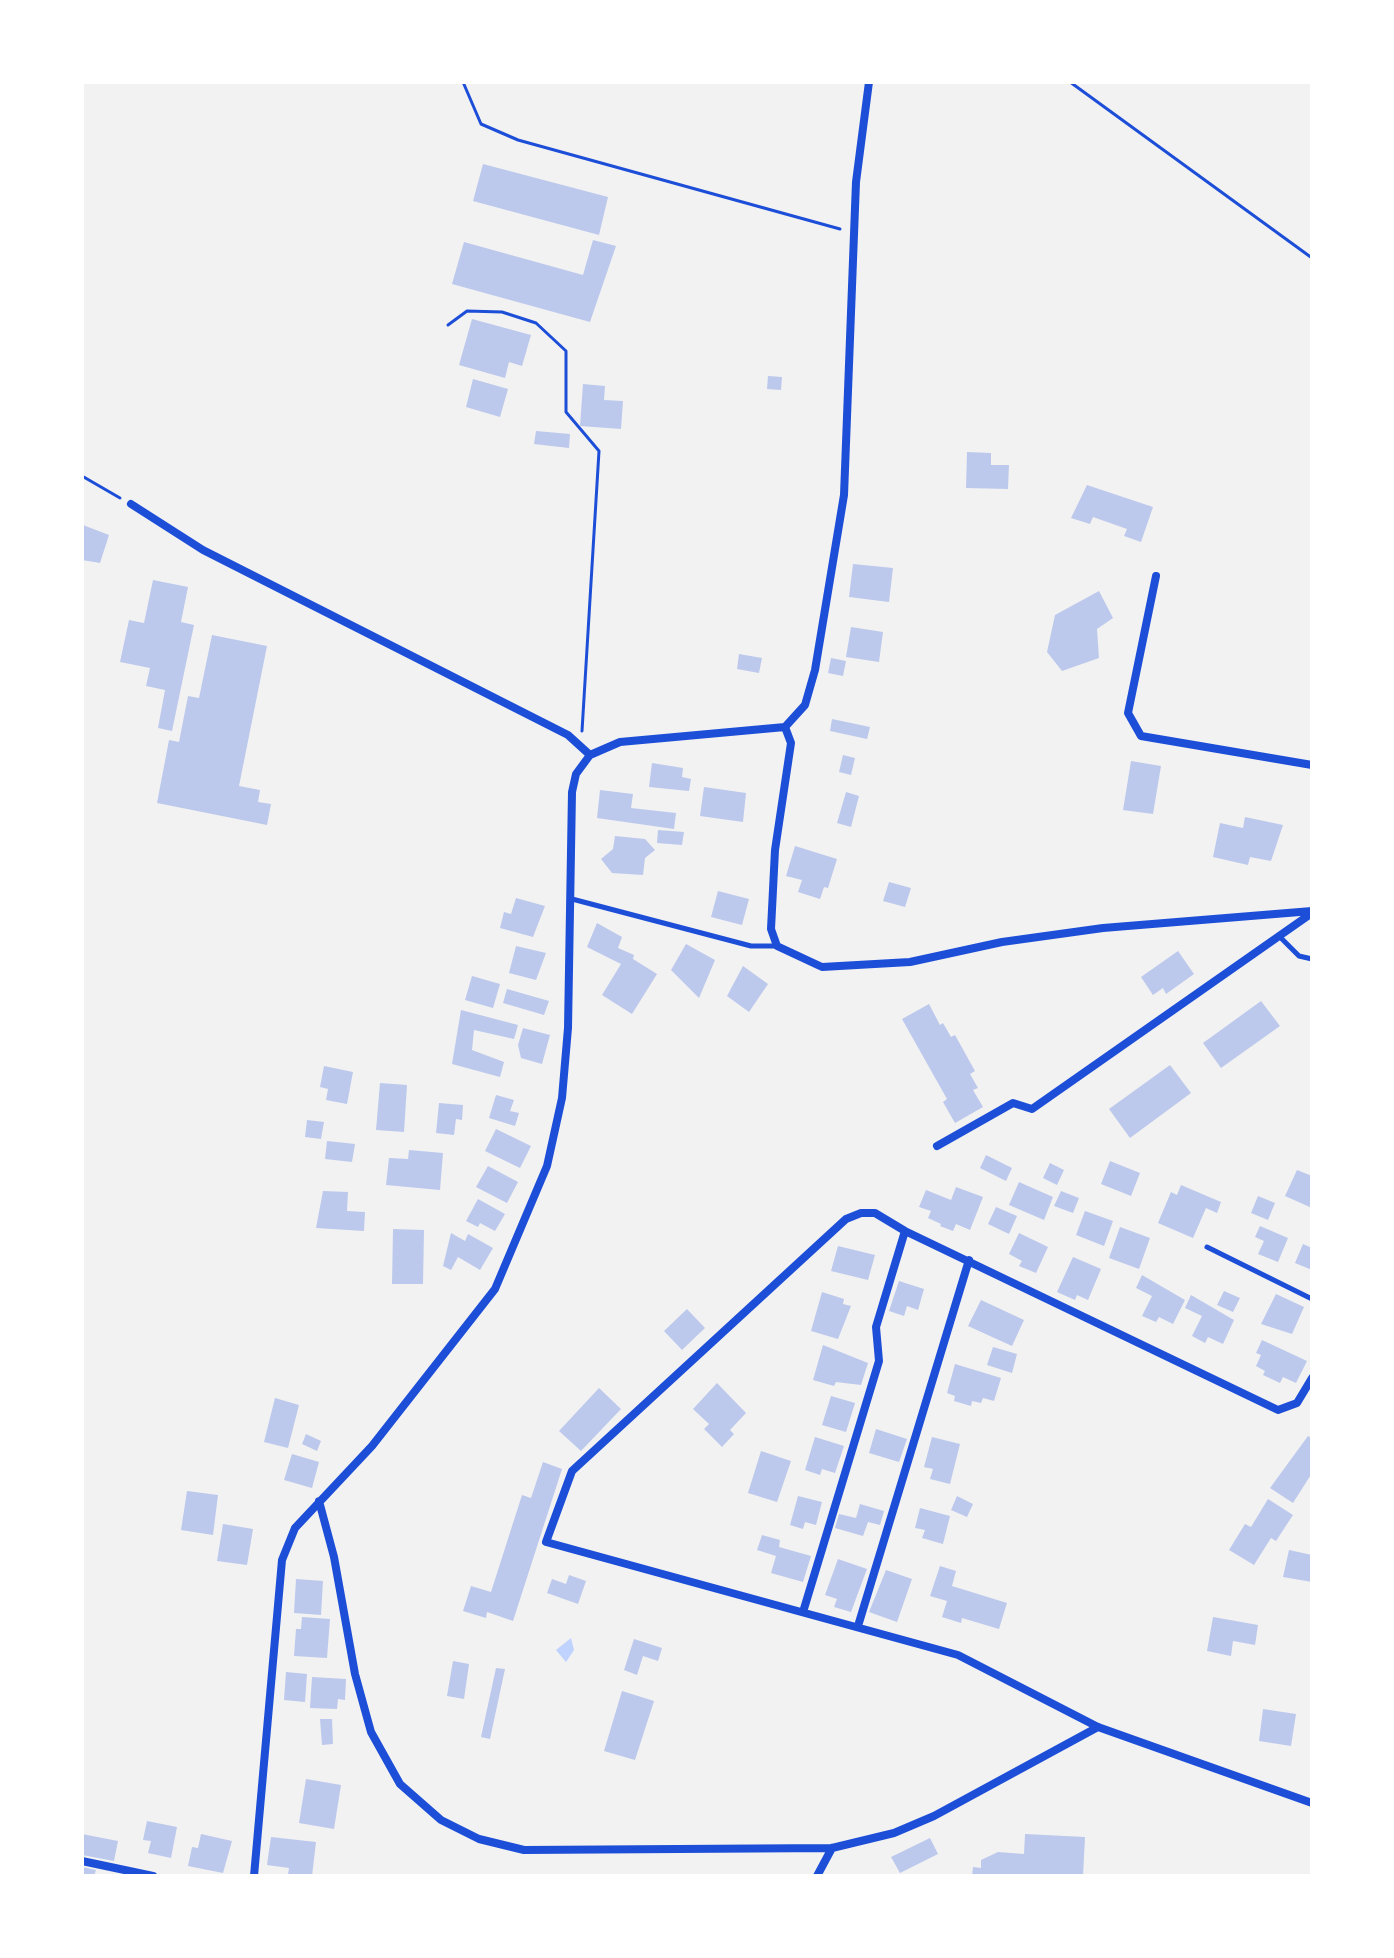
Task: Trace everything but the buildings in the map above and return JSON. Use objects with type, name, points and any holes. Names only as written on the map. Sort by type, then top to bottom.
[{"type":"street","points":[[254,1876],[282,1560],[295,1528],[399,1414],[495,1289],[547,1166],[562,1098],[572,899],[572,792],[576,774],[590,755],[620,742],[785,727],[805,705],[815,670],[844,495],[854,233],[869,82]]},
{"type":"street","points":[[131,504],[203,550],[568,735],[590,755]]},
{"type":"street","points":[[1156,576],[1128,713],[1141,736],[1312,765]]},
{"type":"street","points":[[785,727],[791,743],[770,914],[777,946],[822,967],[910,962],[1002,942],[1103,928],[1312,912]]},
{"type":"street","points":[[937,1146],[1013,1103],[1032,1109],[1312,912]]},
{"type":"street","points":[[1312,1378],[1297,1403],[1278,1410],[905,1231],[875,1213],[861,1213],[846,1219],[572,1471],[546,1542],[958,1655],[1098,1727],[1312,1803]]},
{"type":"street","points":[[803,1612],[879,1361],[876,1327],[905,1231]]},
{"type":"street","points":[[858,1626],[969,1260]]},
{"type":"street","points":[[319,1501],[371,1732],[400,1784],[441,1820],[479,1839],[524,1850],[832,1848],[894,1833],[934,1816],[1098,1727]]},
{"type":"street","points":[[817,1876],[832,1848]]},
{"type":"street","points":[[82,1861],[153,1876]]},
{"type":"lane","points":[[572,899],[751,946],[777,946]]},
{"type":"lane","points":[[1279,936],[1299,956],[1312,959]]},
{"type":"lane","points":[[1207,1247],[1312,1299]]},
{"type":"path","points":[[463,82],[481,124],[518,140],[854,233]]},
{"type":"path","points":[[1070,82],[1312,258]]},
{"type":"path","points":[[448,325],[467,311],[502,312],[536,323],[566,351],[566,412],[599,451],[581,747]]},
{"type":"path","points":[[82,476],[131,504]]},
{"type":"water","points":[[571,1638],[574,1650],[566,1662],[556,1650]]}]
